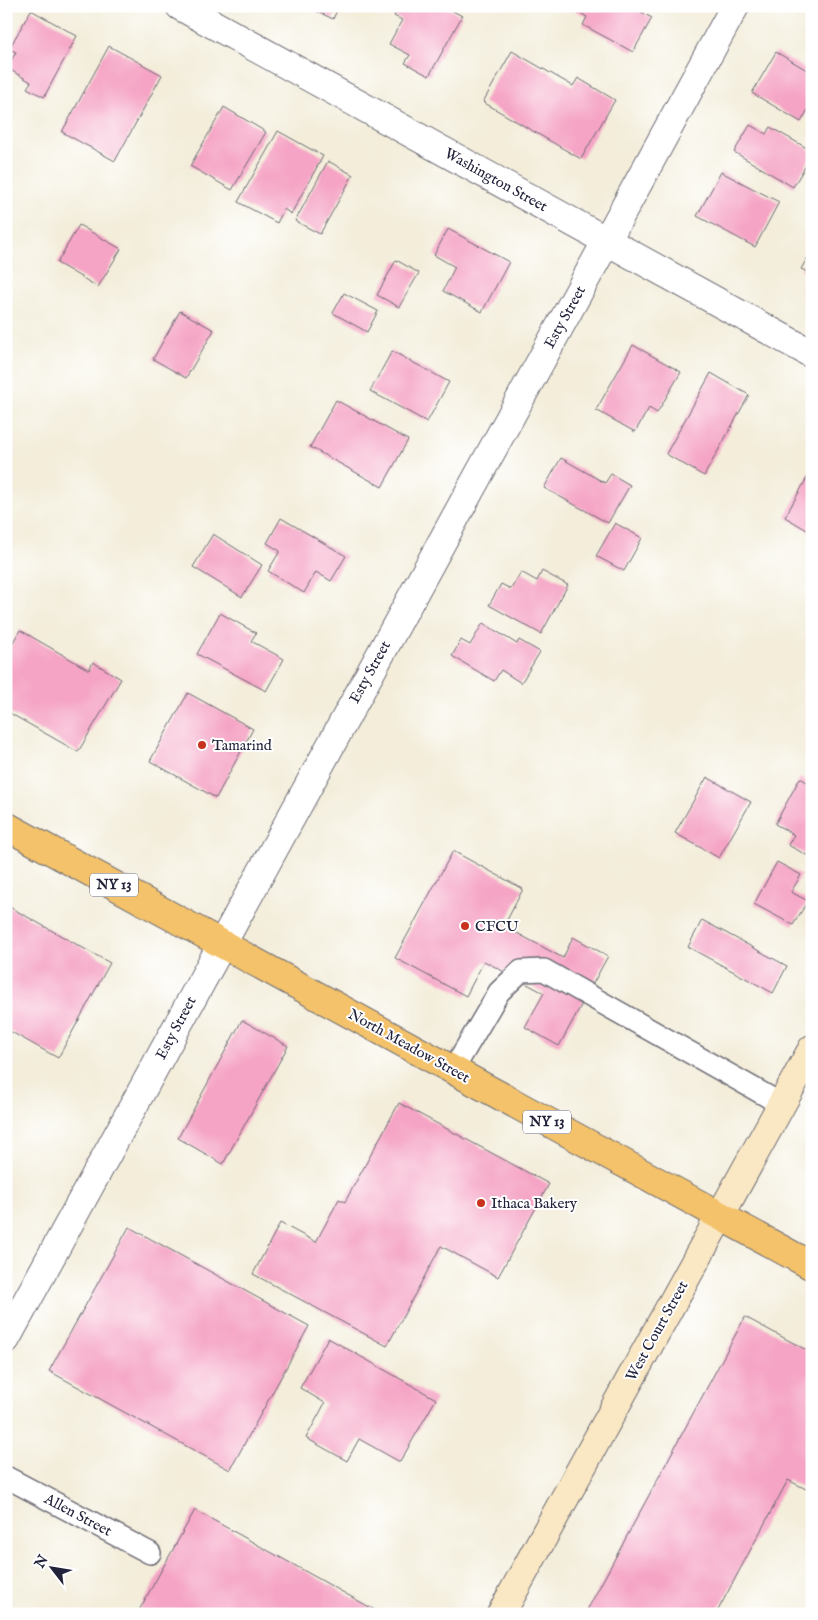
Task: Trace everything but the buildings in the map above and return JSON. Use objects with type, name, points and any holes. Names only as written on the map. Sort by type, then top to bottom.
[{"type":"highway","name":"North Meadow Street","points":[[6,826],[812,1266]]},
{"type":"street","name":"Washington Street","points":[[180,6],[812,354]]},
{"type":"street","name":"Esty Street","points":[[6,1339],[735,6]]},
{"type":"street","name":"West Court Street","points":[[501,1614],[812,1048]]},
{"type":"lane","points":[[453,1070],[499,992],[520,971],[544,970],[781,1104]]},
{"type":"lane","name":"Allen Street","points":[[6,1477],[150,1553]]},
{"type":"place","name":"Tamarind","points":[[202,745]]},
{"type":"place","name":"CFCU","points":[[465,926]]},
{"type":"place","name":"Ithaca Bakery","points":[[481,1203]]}]
